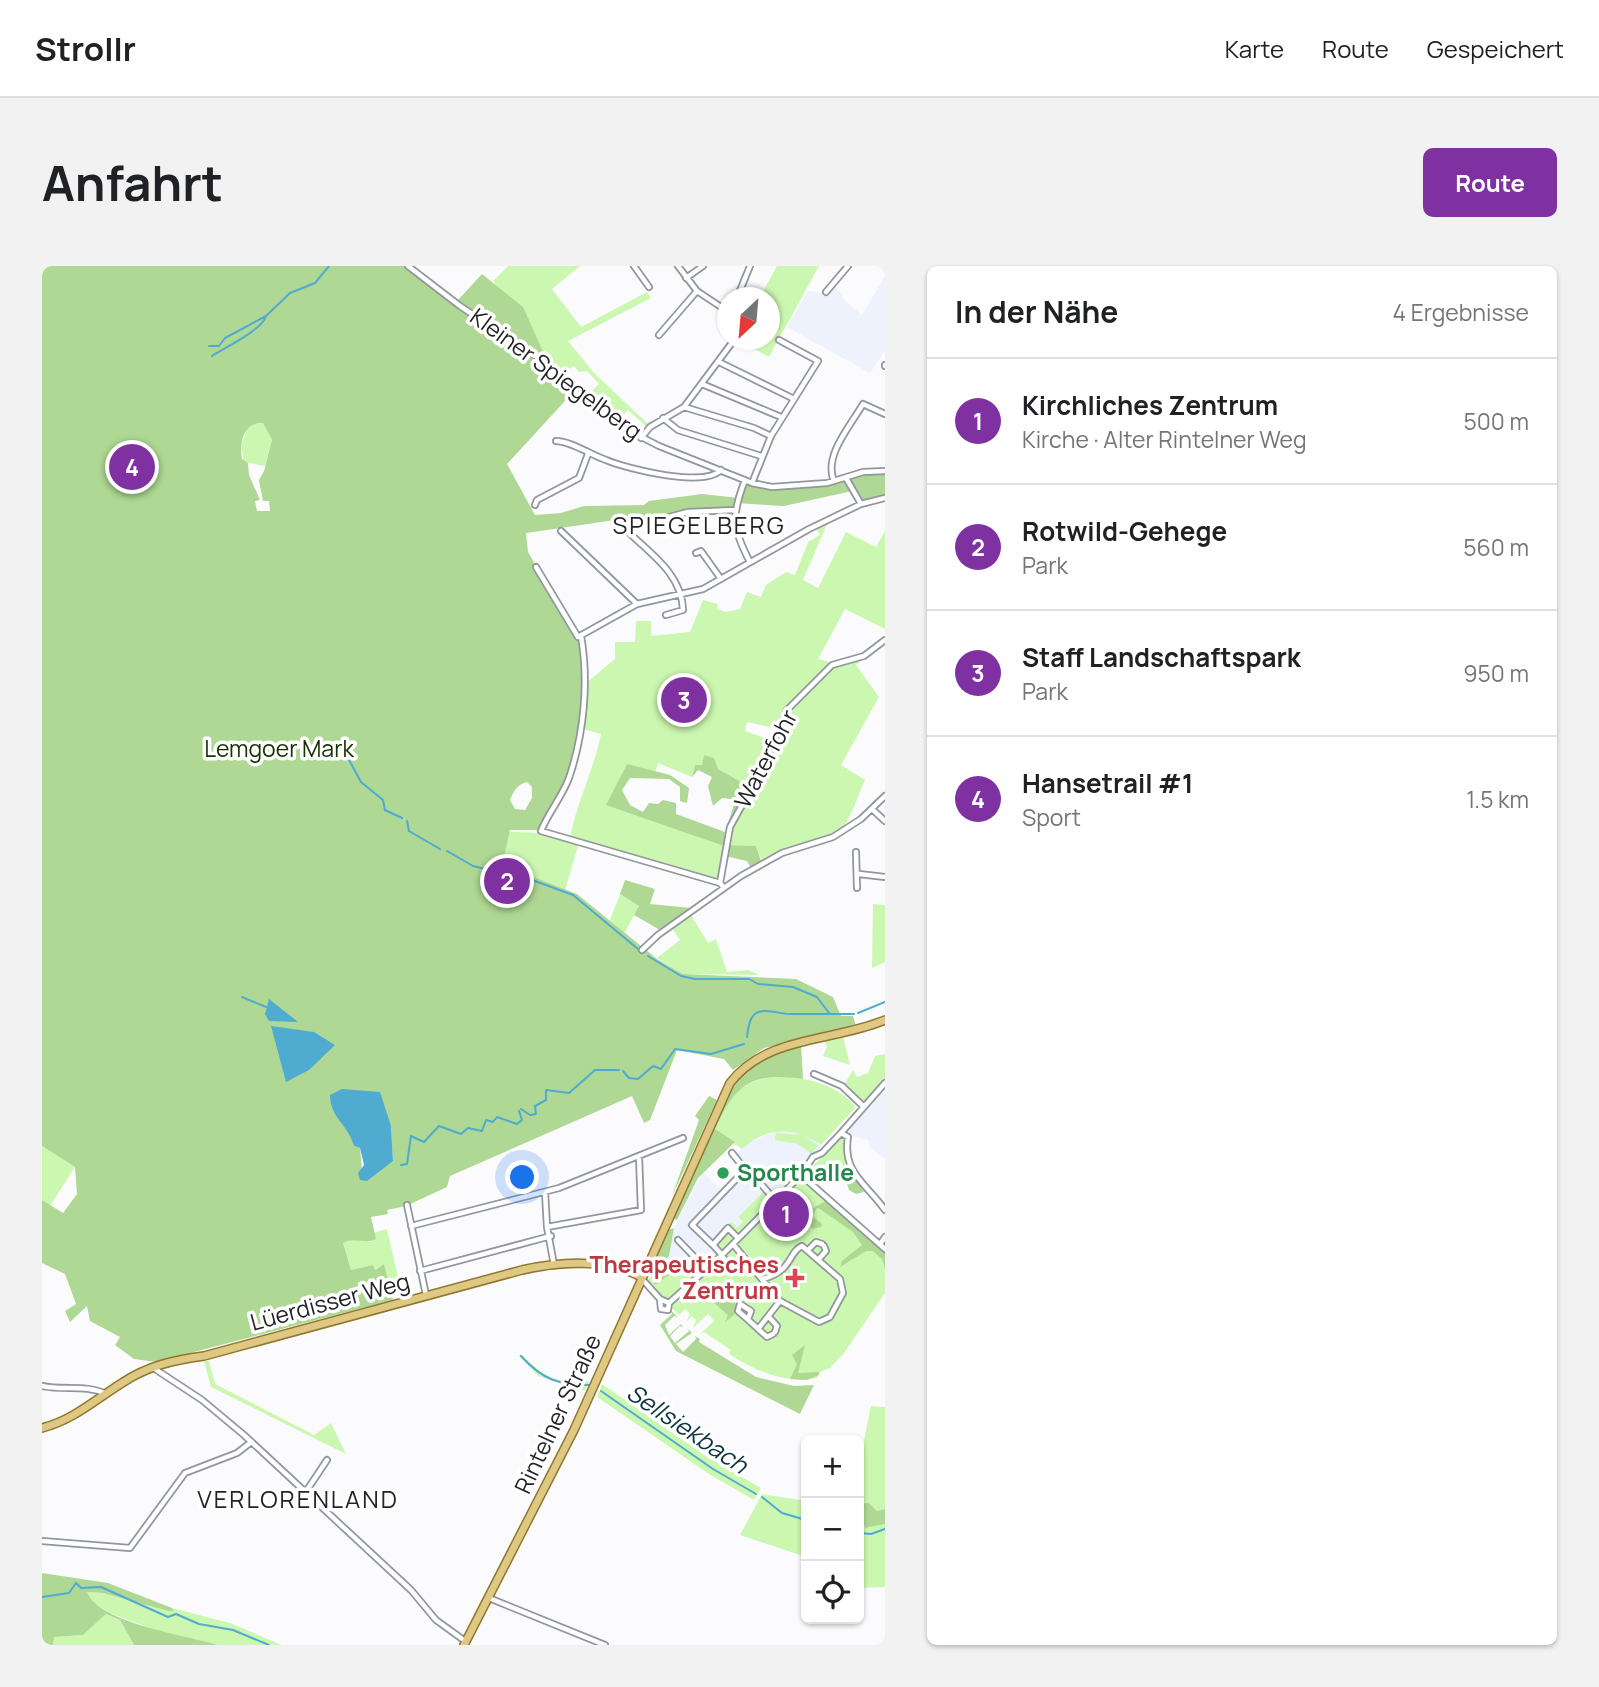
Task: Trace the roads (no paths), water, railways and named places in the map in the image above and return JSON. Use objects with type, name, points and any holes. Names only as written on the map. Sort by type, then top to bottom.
[{"type":"main road","name":"Rintelner Straße","points":[[465,1643],[574,1430],[721,1101],[742,1068],[775,1049],[885,1020]]},
{"type":"main road","name":"Lüerdisser Weg","points":[[42,1428],[71,1418],[152,1367],[204,1356],[426,1296],[554,1265],[599,1265],[641,1277]]},
{"type":"street","name":"Kleiner Spiegelberg","points":[[408,266],[460,306],[537,357],[570,390],[596,403],[624,428],[641,438],[752,483],[797,487],[885,471]]},
{"type":"street","points":[[634,266],[649,287]]},
{"type":"street","points":[[678,266],[697,291],[717,304]]},
{"type":"street","points":[[686,278],[703,266]]},
{"type":"street","points":[[741,287],[750,266]]},
{"type":"street","points":[[826,292],[848,266]]},
{"type":"street","points":[[659,335],[697,291]]},
{"type":"street","points":[[752,483],[761,456],[781,417],[818,361],[782,341]]},
{"type":"street","points":[[641,438],[663,418],[684,407],[727,350]]},
{"type":"street","points":[[719,362],[794,398]]},
{"type":"street","points":[[702,384],[781,417]]},
{"type":"street","points":[[834,481],[830,469],[836,449],[865,402],[885,414]]},
{"type":"street","points":[[684,407],[754,428],[771,436]]},
{"type":"street","points":[[663,418],[678,430],[761,456]]},
{"type":"street","points":[[556,441],[624,466],[685,477],[702,477],[717,474],[721,470]]},
{"type":"street","points":[[535,505],[537,500],[579,478],[588,454]]},
{"type":"street","points":[[846,478],[861,504]]},
{"type":"street","points":[[745,480],[734,510],[734,530],[750,562]]},
{"type":"street","points":[[579,636],[637,604],[703,589],[809,528],[861,504],[885,498]]},
{"type":"street","points":[[665,518],[688,512],[734,510]]},
{"type":"street","points":[[618,522],[673,575],[681,594],[683,611],[666,614]]},
{"type":"street","points":[[561,531],[637,604]]},
{"type":"street","points":[[696,553],[701,551],[721,579]]},
{"type":"street","points":[[536,567],[579,636],[584,672],[582,726],[569,778],[541,831],[722,886]]},
{"type":"street","name":"Waterfohr","points":[[722,886],[730,827],[763,767],[787,710],[801,700],[832,665],[864,656],[885,640]]},
{"type":"street","points":[[642,950],[652,939],[722,886],[782,853],[833,837],[872,809],[885,796]]},
{"type":"street","points":[[872,809],[885,821]]},
{"type":"street","points":[[856,852],[859,874],[857,888]]},
{"type":"street","points":[[859,874],[885,877]]},
{"type":"street","points":[[814,1074],[842,1086],[864,1107]]},
{"type":"street","points":[[660,1299],[661,1309],[668,1310],[669,1303],[707,1270],[801,1175],[813,1157],[822,1153],[885,1083]]},
{"type":"street","points":[[841,1133],[848,1137],[846,1156],[851,1170],[885,1210]]},
{"type":"street","points":[[411,1226],[545,1192],[683,1138]]},
{"type":"street","points":[[732,1153],[775,1200]]},
{"type":"street","points":[[547,1227],[641,1210],[639,1156]]},
{"type":"street","points":[[747,1172],[741,1174],[692,1225],[736,1269],[749,1263]]},
{"type":"street","points":[[801,1175],[885,1250]]},
{"type":"street","points":[[545,1192],[547,1227],[551,1236],[554,1265]]},
{"type":"street","points":[[407,1205],[426,1296]]},
{"type":"street","points":[[713,1245],[728,1228],[738,1238]]},
{"type":"street","points":[[420,1270],[551,1236]]},
{"type":"street","points":[[880,1244],[885,1237]]},
{"type":"street","points":[[678,1240],[707,1270]]},
{"type":"street","points":[[808,1250],[816,1242],[823,1245],[826,1251],[818,1260]]},
{"type":"street","points":[[733,1244],[780,1301],[819,1322],[827,1321],[844,1287],[837,1276],[808,1250],[798,1247],[786,1267],[763,1279]]},
{"type":"street","points":[[641,1277],[660,1299],[669,1303]]},
{"type":"street","points":[[758,1328],[780,1301]]},
{"type":"street","points":[[748,1319],[768,1337],[774,1333],[777,1326],[769,1317]]},
{"type":"street","points":[[152,1367],[202,1400],[411,1590],[436,1620],[465,1643]]},
{"type":"street","points":[[42,1386],[62,1390],[91,1387],[106,1394]]},
{"type":"street","points":[[42,1541],[130,1548],[185,1473],[237,1453],[250,1443]]},
{"type":"street","points":[[305,1493],[327,1460]]},
{"type":"street","points":[[488,1598],[605,1645]]},
{"type":"water","points":[[269,999],[298,1022],[269,1021],[265,1014]]},
{"type":"water","points":[[271,1026],[314,1032],[335,1045],[309,1070],[286,1082]]},
{"type":"water","points":[[342,1089],[380,1092],[391,1126],[393,1161],[367,1181],[360,1180],[358,1173],[364,1165],[360,1148],[354,1146],[331,1103],[330,1095]]},
{"type":"waterway","points":[[209,346],[219,346],[225,338],[266,316],[290,293],[315,283],[329,266]]},
{"type":"waterway","points":[[212,356],[258,327],[266,316]]},
{"type":"waterway","points":[[348,758],[361,782],[383,800],[385,810],[402,818]]},
{"type":"waterway","points":[[407,821],[409,831],[440,849]]},
{"type":"waterway","points":[[447,851],[473,866],[535,881],[573,895],[638,949]]},
{"type":"waterway","points":[[648,956],[681,976],[695,979],[749,979],[758,984],[793,987],[817,997],[829,1013]]},
{"type":"waterway","points":[[242,997],[266,1007]]},
{"type":"waterway","points":[[858,1013],[885,1002]]},
{"type":"waterway","points":[[747,1037],[751,1019],[758,1012],[787,1014]]},
{"type":"waterway","points":[[789,1014],[854,1014]]},
{"type":"waterway","points":[[623,1071],[629,1078],[638,1079],[653,1066],[661,1069],[675,1049],[711,1054],[744,1044]]},
{"type":"waterway","points":[[521,1109],[530,1115],[536,1114],[535,1106],[546,1100],[546,1090],[569,1093],[595,1070],[619,1070]]},
{"type":"waterway","points":[[401,1165],[407,1164],[411,1136],[424,1142],[439,1126],[461,1134],[468,1128],[482,1131],[486,1120],[493,1122],[497,1117],[517,1124],[522,1120],[519,1111]]},
{"type":"waterway","name":"Sellsiekbach","points":[[521,1356],[552,1380],[589,1385]]},
{"type":"waterway","name":"Sellsiekbach","points":[[601,1391],[713,1469],[756,1494]]},
{"type":"waterway","name":"Sellsiekbach","points":[[762,1497],[782,1513],[801,1519]]},
{"type":"waterway","name":"Sellsiekbach","points":[[864,1533],[885,1529]]},
{"type":"waterway","points":[[42,1597],[69,1593],[76,1583],[81,1588],[101,1587],[168,1617],[176,1614],[199,1624],[233,1630],[269,1645]]},
{"type":"place","name":"Hansetrail #1","points":[[132,467]]},
{"type":"place","name":"Staff Landschaftspark","points":[[684,700]]},
{"type":"place","name":"Rotwild-Gehege","points":[[507,881]]},
{"type":"place","name":"Sporthalle","points":[[723,1173]]},
{"type":"place","name":"Kirchliches Zentrum","points":[[786,1214]]},
{"type":"place","name":"Therapeutisches Zentrum","points":[[795,1278]]},
{"type":"district","name":"SPIEGELBERG","points":[[699,526]]},
{"type":"district","name":"VERLORENLAND","points":[[298,1500]]},
{"type":"park label","name":"Lemgoer Mark","points":[[279,749]]}]
